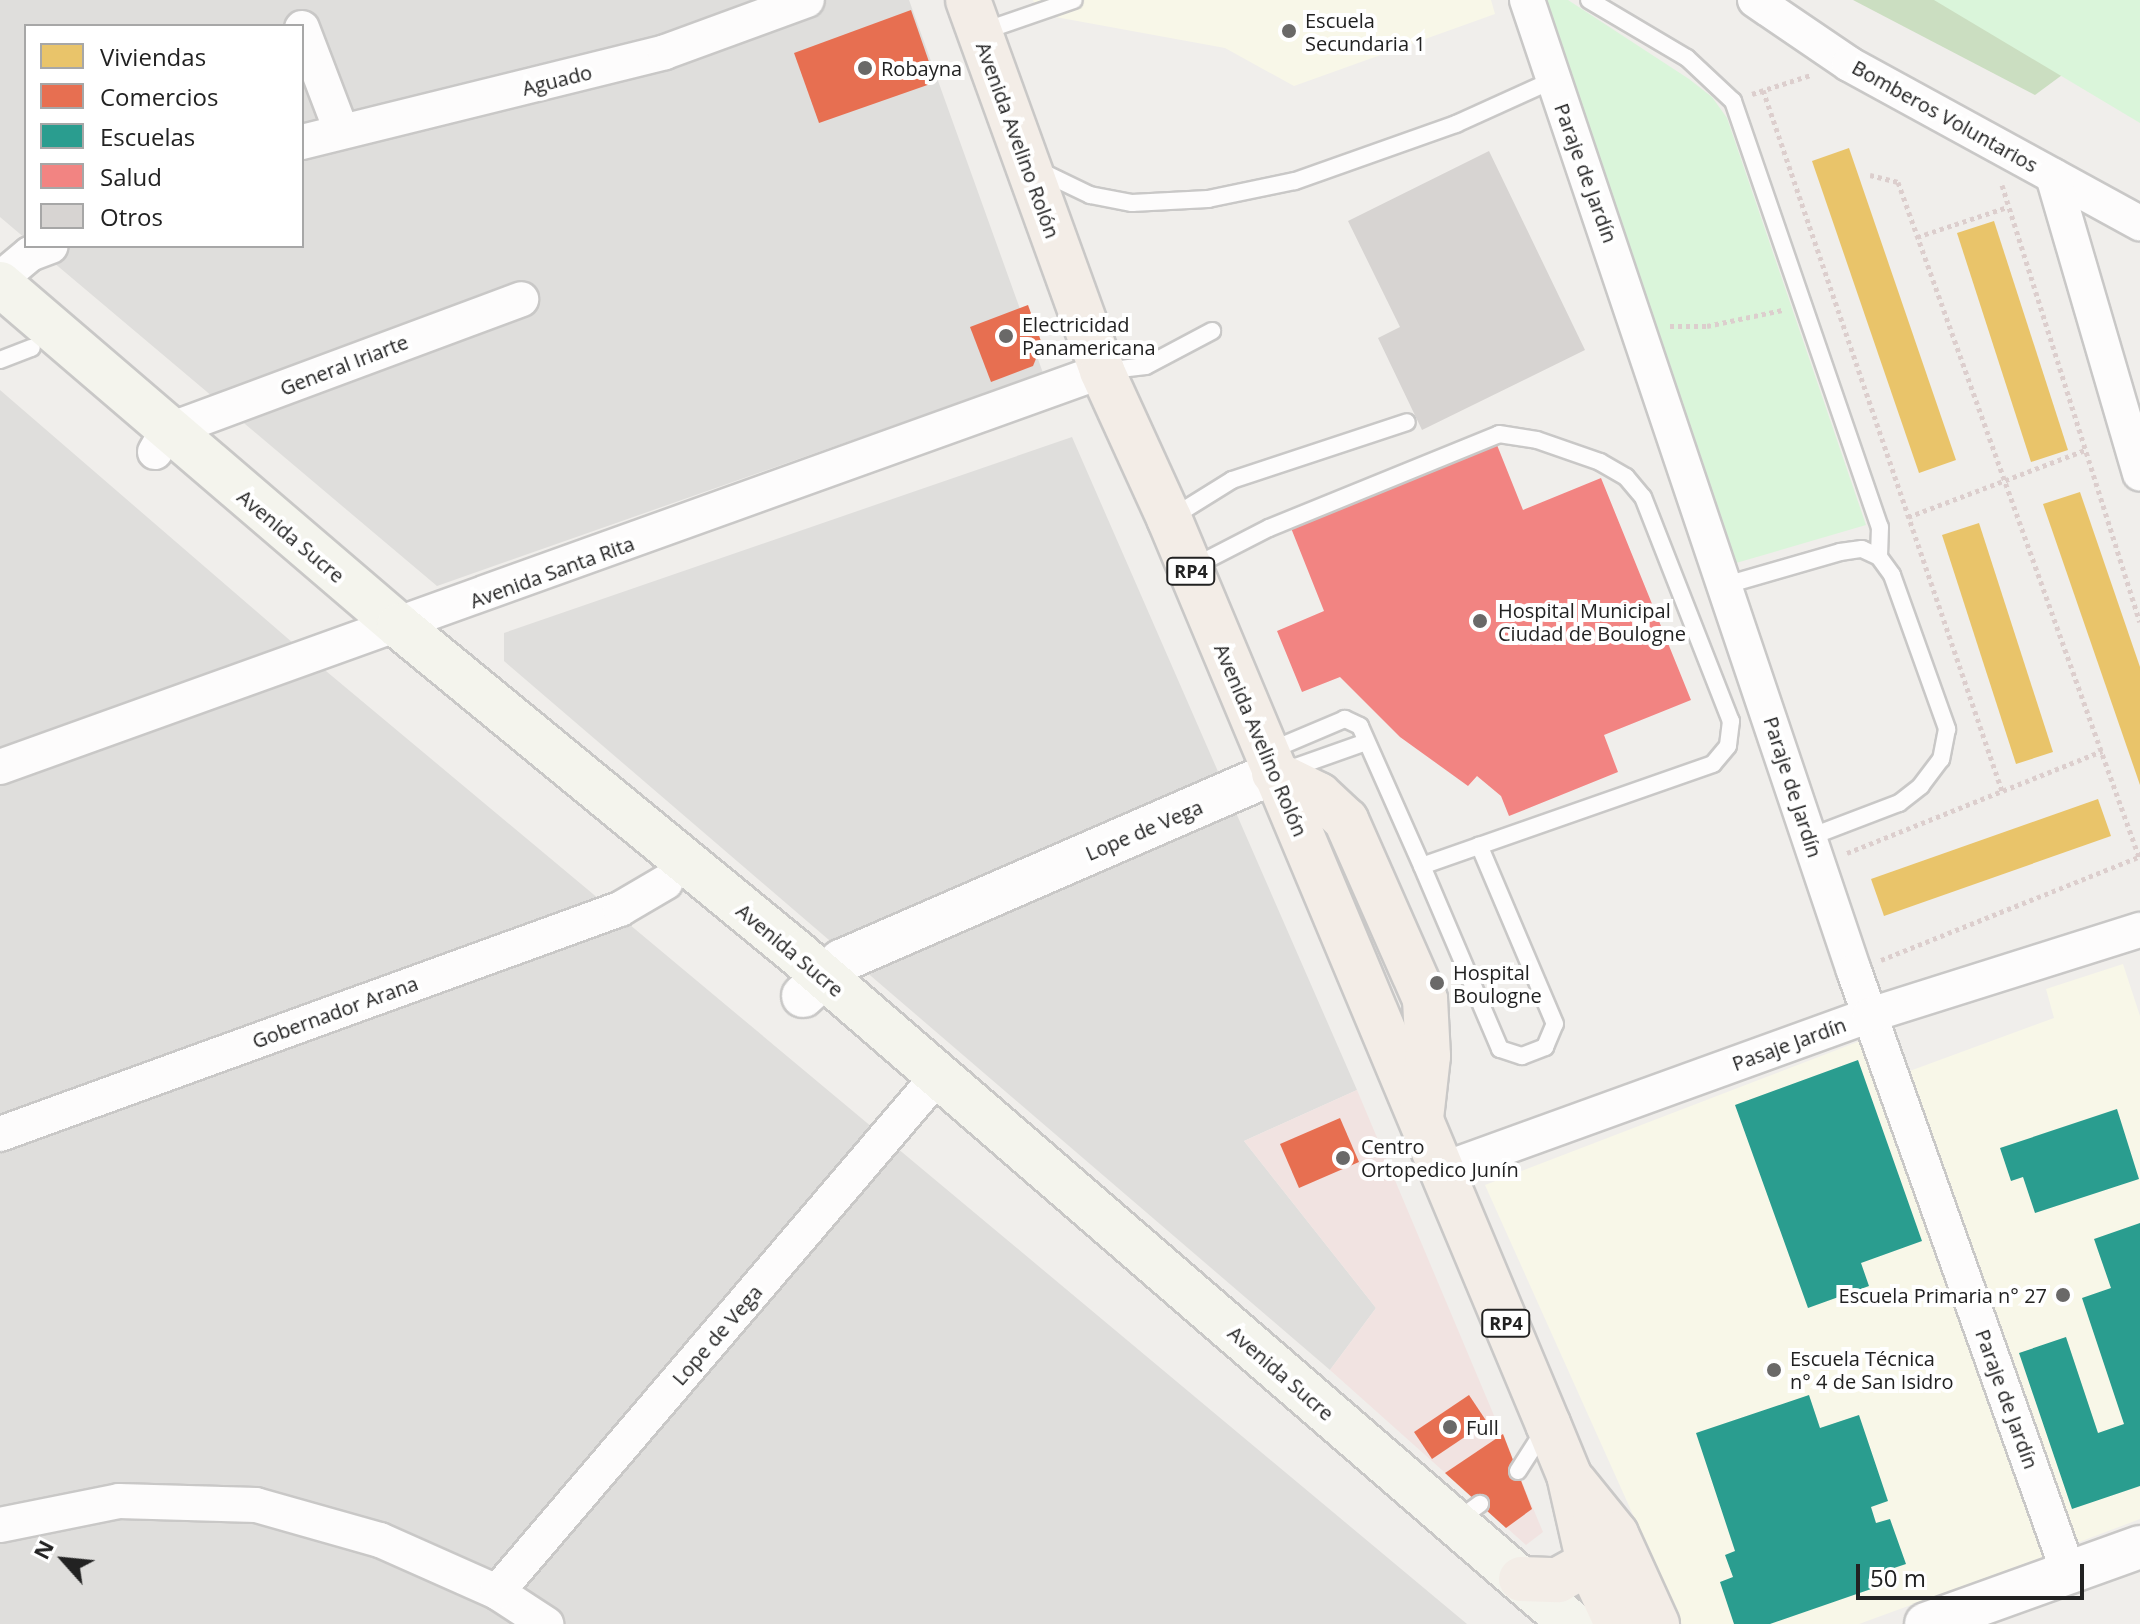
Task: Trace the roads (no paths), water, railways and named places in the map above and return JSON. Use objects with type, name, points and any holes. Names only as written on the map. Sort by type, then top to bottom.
[{"type":"main road","name":"Avenida Avelino Rolón","points":[[974,16],[1102,371],[1169,518],[1569,1475],[1589,1563],[1617,1624]]},
{"type":"main road","name":"Avenida Sucre","points":[[0,282],[161,441],[811,985],[1528,1624]]},
{"type":"main road","name":"Avenida Sucre","points":[[11,343],[161,441]]},
{"type":"main road","name":"Avenida Sucre","points":[[385,631],[666,882],[811,985]]},
{"type":"main road","name":"Avenida Sucre","points":[[929,1088],[1467,1513],[1521,1579],[1572,1624]]},
{"type":"main road","name":"Avenida Avelino Rolón","points":[[1569,1475],[1616,1534],[1657,1624]]},
{"type":"main road","points":[[1521,1579],[1558,1580],[1589,1563]]},
{"type":"street","points":[[291,0],[301,24]]},
{"type":"street","name":"Aguado","points":[[304,141],[665,52],[807,0]]},
{"type":"street","name":"Paraje de Jardín","points":[[1527,0],[1641,327],[1854,971],[2068,1571]]},
{"type":"street","name":"Bomberos Voluntarios","points":[[1755,0],[1849,64],[2140,223]]},
{"type":"street","points":[[304,32],[341,130]]},
{"type":"street","points":[[2053,176],[2140,474]]},
{"type":"street","points":[[0,282],[30,254],[46,248]]},
{"type":"street","name":"General Iriarte","points":[[161,441],[521,299]]},
{"type":"street","name":"Avenida Santa Rita","points":[[0,767],[1102,371]]},
{"type":"street","name":"Lope de Vega","points":[[811,985],[841,961],[1270,763]]},
{"type":"street","name":"Gobernador Arana","points":[[0,1134],[620,909],[666,882]]},
{"type":"street","name":"Pasaje Jardín","points":[[1442,1170],[1870,1015],[2140,930]]},
{"type":"street","name":"Lope de Vega","points":[[497,1592],[929,1088]]},
{"type":"street","points":[[0,1525],[119,1501],[256,1505],[380,1540],[497,1592],[546,1624]]},
{"type":"street","points":[[1926,1624],[2140,1547]]},
{"type":"lane","points":[[974,16],[1074,0]]},
{"type":"lane","points":[[1589,0],[1687,58],[1733,101],[1880,527],[1879,557]]},
{"type":"lane","points":[[1026,163],[1090,195],[1132,203],[1208,199],[1295,181],[1456,124],[1553,80]]},
{"type":"lane","points":[[1102,371],[1146,366],[1212,331]]},
{"type":"lane","points":[[1169,518],[1232,480],[1407,422]]},
{"type":"lane","points":[[1190,568],[1225,555],[1269,528],[1499,434],[1600,462],[1626,477],[1643,497],[1731,721],[1728,746],[1713,764],[1422,866]]},
{"type":"lane","points":[[1726,585],[1840,552],[1862,549],[1879,557],[1892,575],[1947,729],[1941,759],[1899,803],[1815,851]]},
{"type":"lane","points":[[1270,763],[1345,719],[1360,726],[1500,1049],[1522,1056],[1545,1047],[1555,1024],[1479,845]]},
{"type":"lane","points":[[1270,763],[1366,742]]},
{"type":"lane","points":[[1518,1471],[1548,1424]]},
{"type":"place","name":"Escuela Secundaria 1","points":[[1289,31]]},
{"type":"place","name":"Robayna","points":[[865,68]]},
{"type":"place","name":"Electricidad Panamericana","points":[[1006,336]]},
{"type":"place","name":"Hospital Municipal Ciudad de Boulogne","points":[[1480,621]]},
{"type":"place","name":"Hospital Boulogne","points":[[1437,983]]},
{"type":"place","name":"Centro Ortopedico Junín","points":[[1343,1158]]},
{"type":"place","name":"Escuela Primaria n° 27","points":[[2063,1295]]},
{"type":"place","name":"Escuela Técnica n° 4 de San Isidro","points":[[1774,1370]]},
{"type":"place","name":"Full","points":[[1450,1427]]}]
